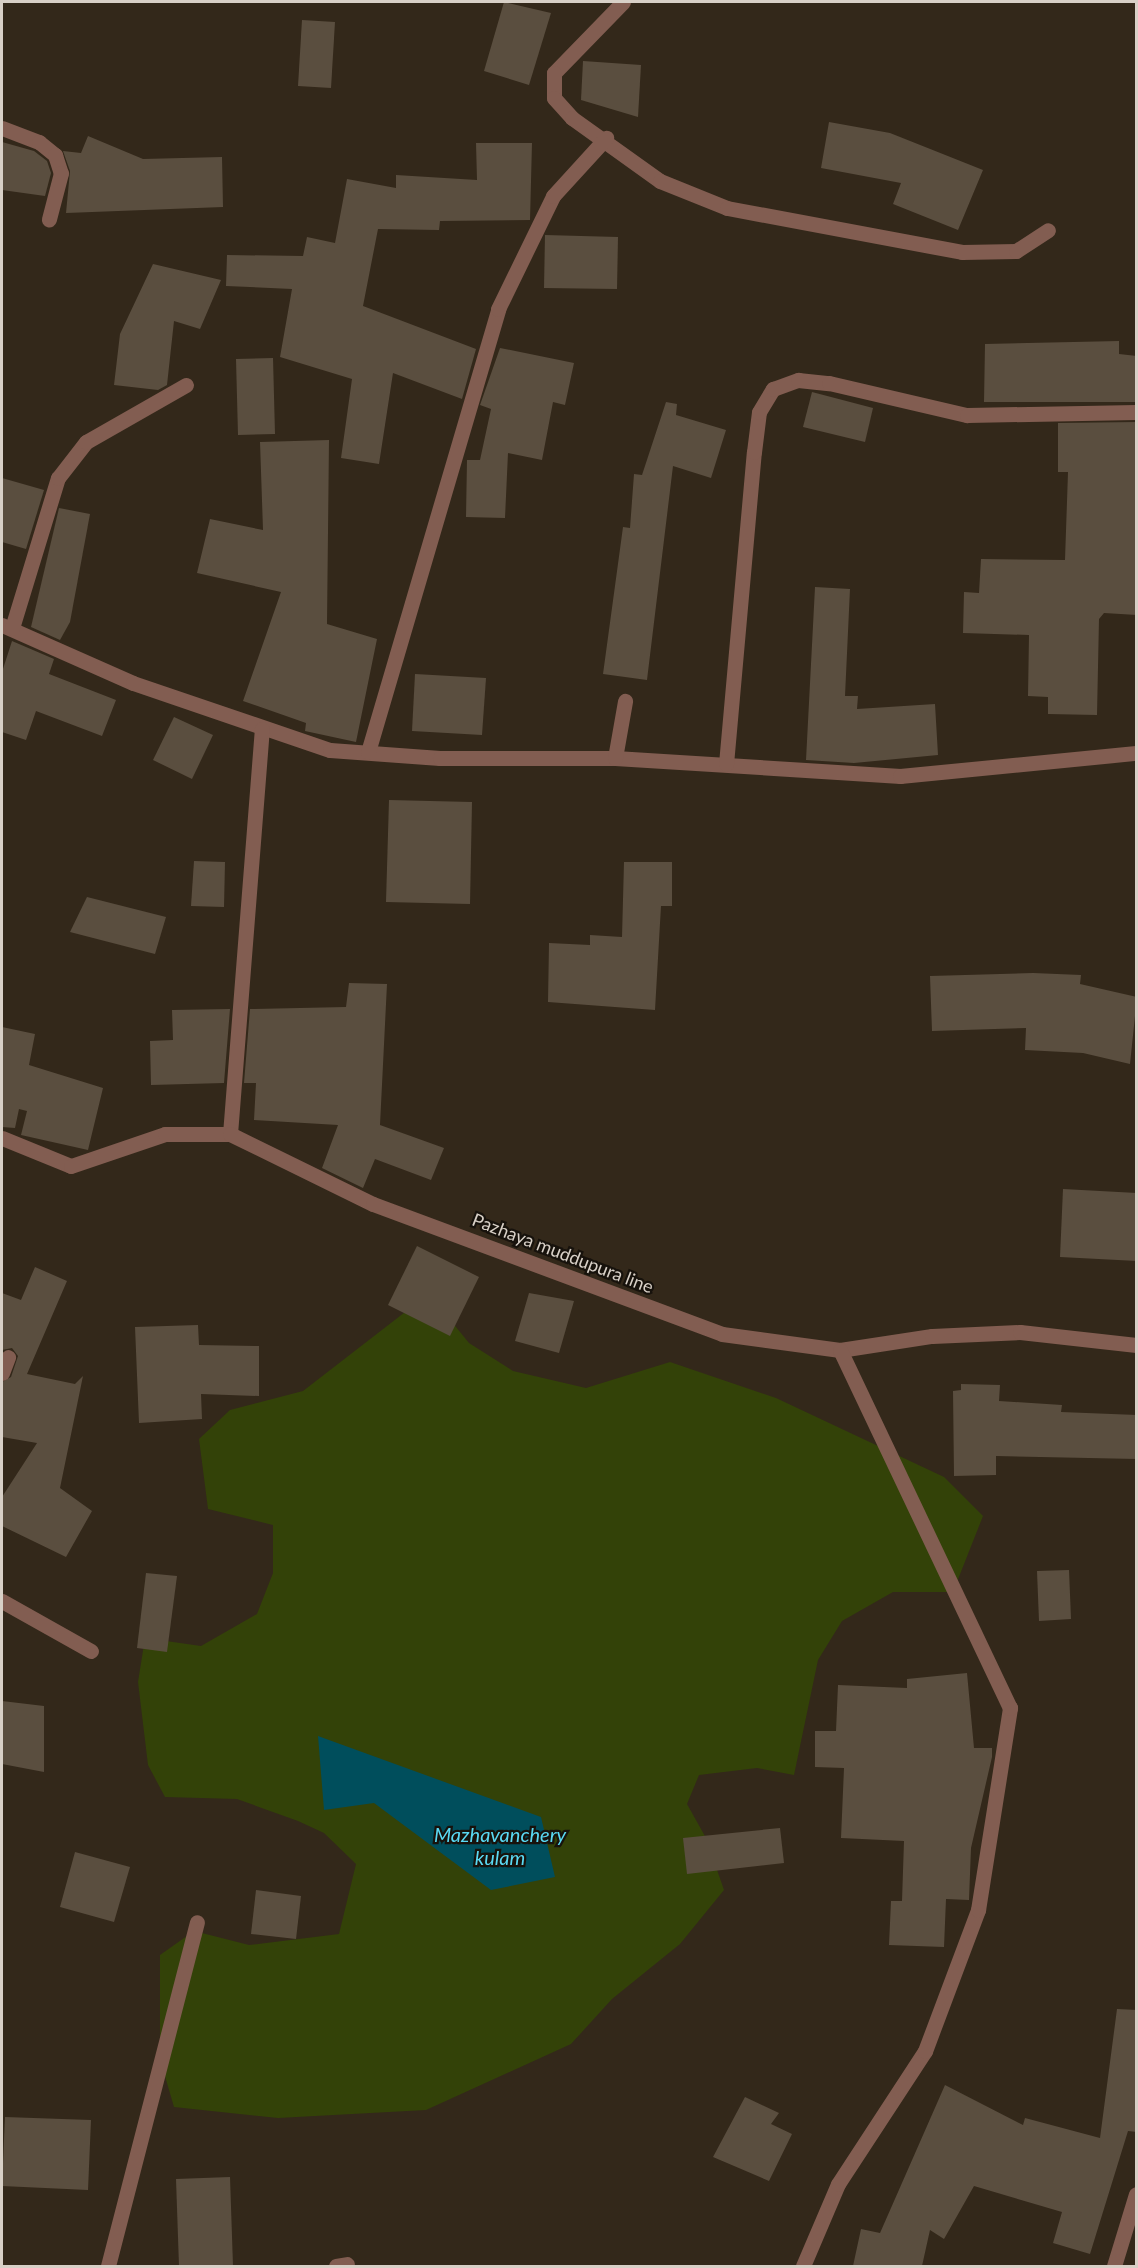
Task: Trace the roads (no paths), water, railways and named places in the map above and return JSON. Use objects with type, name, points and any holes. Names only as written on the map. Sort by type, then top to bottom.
[{"type":"street","points":[[623,2],[564,61],[552,82],[558,104],[660,181],[727,208],[962,252],[1016,251],[1048,230]]},
{"type":"street","points":[[2,128],[39,142],[55,155],[61,173],[49,219]]},
{"type":"street","points":[[368,753],[498,309],[553,196],[606,138]]},
{"type":"street","points":[[726,764],[755,442],[759,412],[773,389],[798,380],[830,383],[967,415],[1137,412]]},
{"type":"street","points":[[186,385],[86,442],[58,478],[7,627],[133,683],[262,729],[330,750],[368,753],[615,758],[900,776],[1137,753]]},
{"type":"street","points":[[615,758],[625,701]]},
{"type":"street","points":[[230,1134],[262,729]]},
{"type":"street","name":"Pazhaya muddupura line","points":[[2,1138],[71,1166],[165,1134],[230,1134],[374,1204],[722,1334],[840,1350],[932,1336],[1020,1332],[1137,1345]]},
{"type":"street","points":[[803,2266],[838,2184],[925,2051],[978,1910],[1010,1708],[840,1350]]},
{"type":"street","points":[[2,1373],[8,1357]]},
{"type":"street","points":[[2,1601],[91,1651]]},
{"type":"street","points":[[108,2266],[197,1922]]},
{"type":"street","points":[[1114,2266],[1137,2194]]},
{"type":"water","name":"Mazhavanchery kulam","points":[[318,1736],[541,1817],[555,1877],[491,1890],[374,1803],[324,1810]]}]
